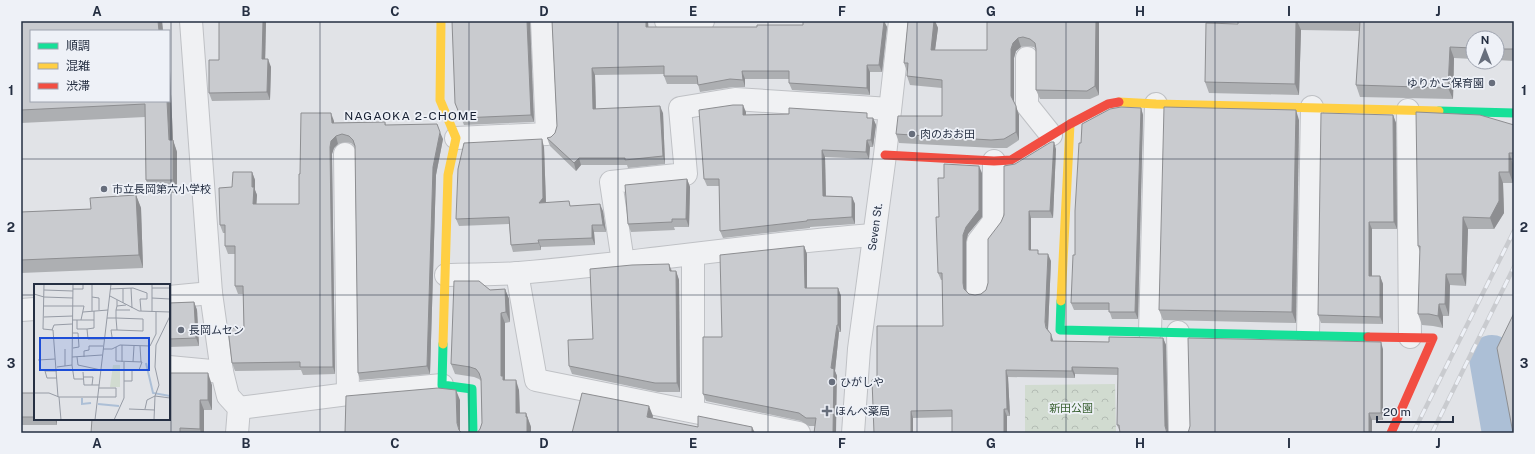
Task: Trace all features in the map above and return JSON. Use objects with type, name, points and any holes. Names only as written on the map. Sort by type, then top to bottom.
[{"type":"street","points":[[191,21],[211,293],[222,372],[228,396],[239,408],[237,433]]},
{"type":"street","points":[[441,21],[440,100],[456,138],[448,175],[442,385]]},
{"type":"street","points":[[456,138],[547,134],[542,21]]},
{"type":"street","points":[[666,21],[703,21]]},
{"type":"street","name":"Seven St.","points":[[853,433],[859,349],[885,155],[900,21]]},
{"type":"street","points":[[1027,58],[1027,105],[1051,134]]},
{"type":"street","points":[[623,262],[611,182],[686,174],[680,108],[735,99],[890,109]]},
{"type":"street","points":[[885,155],[994,161],[1011,160],[1051,134],[1108,104],[1124,102],[1514,113]]},
{"type":"street","points":[[1150,332],[1156,104]]},
{"type":"street","points":[[1308,335],[1312,107]]},
{"type":"street","points":[[1408,110],[1410,337]]},
{"type":"street","points":[[1070,124],[1060,330],[1433,338],[1391,433]]},
{"type":"street","points":[[345,154],[348,394]]},
{"type":"street","points":[[978,290],[978,242],[994,221],[994,161]]},
{"type":"street","points":[[446,275],[518,273],[693,255],[817,239],[874,235]]},
{"type":"street","points":[[693,255],[693,411]]},
{"type":"street","points":[[518,273],[536,380],[799,433]]},
{"type":"street","points":[[170,297],[211,293]]},
{"type":"street","points":[[21,310],[34,309]]},
{"type":"street","points":[[1178,332],[1180,433]]},
{"type":"street","points":[[170,367],[222,372]]},
{"type":"street","points":[[239,408],[348,394],[442,385],[472,389],[474,433]]},
{"type":"green space","name":"新田公園","points":[[1115,384],[1116,433],[1025,433],[1025,385]]},
{"type":"building","points":[[21,21],[158,21],[159,30],[30,30],[30,102],[167,102],[169,140],[173,140],[173,180],[146,180],[145,104],[21,110]]},
{"type":"building","points":[[219,21],[263,21],[262,59],[268,59],[267,92],[209,93],[209,60],[219,60]]},
{"type":"building","points":[[452,21],[527,21],[531,115],[461,118],[455,103]]},
{"type":"building","points":[[552,21],[646,21],[646,27],[757,27],[757,25],[803,25],[803,21],[884,21],[879,65],[867,65],[867,88],[789,83],[789,71],[742,71],[743,80],[730,79],[698,85],[697,76],[664,76],[664,66],[592,68],[593,109],[660,106],[663,156],[625,160],[625,158],[579,158],[574,163],[547,138],[551,137],[555,133],[557,126]]},
{"type":"building","points":[[908,21],[934,21],[931,50],[987,50],[987,21],[1096,21],[1095,86],[1087,91],[1036,90],[1035,43],[1030,39],[1023,37],[1018,38],[1013,43],[1011,49],[1011,96],[1016,106],[1016,132],[1004,139],[991,140],[896,134],[898,116],[942,116],[942,80],[907,76],[908,63],[904,63]]},
{"type":"building","points":[[1238,21],[1296,21],[1295,84],[1205,82],[1206,23],[1238,24]]},
{"type":"building","points":[[1360,21],[1514,21],[1514,49],[1505,49],[1505,30],[1465,30],[1465,48],[1450,47],[1448,88],[1356,85]]},
{"type":"building","points":[[743,105],[743,115],[789,114],[789,108],[867,113],[867,118],[873,118],[871,140],[867,140],[866,152],[822,150],[823,196],[852,197],[852,217],[807,220],[720,231],[719,179],[704,179],[699,110]]},
{"type":"building","points":[[1121,107],[1141,108],[1135,312],[1109,312],[1109,303],[1071,303],[1073,255],[1075,255],[1075,211],[1079,143],[1081,143],[1082,124],[1110,109]]},
{"type":"building","points":[[1164,107],[1296,110],[1292,312],[1159,310]]},
{"type":"building","points":[[1416,112],[1480,115],[1514,125],[1514,153],[1509,153],[1509,172],[1499,172],[1499,201],[1490,218],[1463,217],[1462,274],[1446,274],[1445,304],[1439,304],[1438,316],[1418,314],[1420,246],[1418,246]]},
{"type":"building","points":[[301,113],[331,113],[332,123],[385,122],[385,125],[437,124],[440,132],[433,167],[427,366],[358,373],[355,146],[353,140],[349,136],[342,134],[336,136],[331,141],[330,147],[333,367],[300,367],[300,362],[232,363],[228,328],[244,328],[243,286],[235,286],[235,246],[225,246],[225,225],[220,225],[219,188],[232,187],[233,172],[252,172],[252,187],[254,187],[253,204],[299,204]]},
{"type":"building","points":[[1321,113],[1393,115],[1394,222],[1369,222],[1369,276],[1380,276],[1380,317],[1318,315]]},
{"type":"building","points":[[542,139],[543,198],[539,203],[569,201],[570,206],[600,204],[603,225],[592,225],[592,238],[538,240],[539,243],[511,245],[509,217],[456,219],[458,169],[464,143]]},
{"type":"building","points":[[1051,142],[1054,142],[1050,211],[1029,211],[1029,250],[1038,250],[1038,254],[1048,254],[1045,322],[1046,328],[1051,334],[1051,341],[1109,342],[1109,337],[1163,338],[1165,426],[1167,433],[1120,433],[1119,425],[1117,425],[1118,368],[1072,367],[1072,371],[1006,370],[1007,409],[1004,409],[1004,433],[952,433],[952,410],[911,411],[911,433],[874,433],[872,380],[877,380],[877,326],[943,326],[942,273],[938,273],[936,217],[939,217],[938,178],[944,178],[944,164],[979,166],[979,210],[966,227],[963,235],[963,283],[964,289],[969,294],[981,294],[986,290],[988,283],[988,239],[1001,222],[1004,215],[1004,166],[1015,164]]},
{"type":"building","points":[[687,179],[686,219],[672,219],[672,222],[628,224],[625,185]]},
{"type":"building","points":[[136,195],[139,255],[21,260],[21,212],[91,209],[90,198]]},
{"type":"building","points":[[804,246],[805,288],[838,288],[838,325],[831,368],[834,369],[833,433],[814,433],[816,418],[806,418],[799,413],[703,394],[703,337],[722,337],[720,255]]},
{"type":"building","points":[[669,264],[670,271],[676,271],[677,383],[655,383],[569,366],[568,340],[593,339],[590,269],[632,265]]},
{"type":"building","points":[[454,281],[479,281],[490,290],[505,289],[506,312],[501,313],[501,376],[503,376],[503,380],[516,380],[516,413],[526,413],[527,433],[477,433],[482,423],[481,379],[479,373],[476,369],[470,367],[451,364]]},
{"type":"building","points":[[194,302],[196,338],[170,339],[170,303]]},
{"type":"building","points":[[1514,313],[1514,433],[1513,433],[1497,348]]},
{"type":"building","points":[[1188,338],[1381,342],[1381,413],[1369,413],[1369,432],[1364,433],[1188,433],[1190,426]]},
{"type":"building","points":[[170,373],[208,373],[208,400],[200,400],[200,429],[180,428],[180,433],[91,433],[92,420],[170,420]]},
{"type":"building","points":[[438,388],[456,390],[457,423],[459,430],[462,433],[345,433],[346,396]]},
{"type":"building","points":[[21,393],[34,393],[34,417],[21,417]]},
{"type":"building","points":[[582,393],[649,406],[647,417],[698,427],[698,416],[752,427],[752,433],[572,433]]},
{"type":"waterway","points":[[1492,358],[1505,433]]},
{"type":"railway","points":[[1413,433],[1514,231]]},
{"type":"railway","points":[[1432,433],[1514,267]]},
{"type":"traffic: fast","points":[[1439,111],[1514,113]]},
{"type":"traffic: fast","points":[[1061,301],[1060,330],[1368,337]]},
{"type":"traffic: fast","points":[[443,344],[442,385],[472,389],[473,433]]},
{"type":"traffic: slow","points":[[441,21],[440,100],[456,138],[448,175],[443,344]]},
{"type":"traffic: slow","points":[[1119,102],[1439,111]]},
{"type":"traffic: slow","points":[[1061,301],[1070,124]]},
{"type":"traffic: jam","points":[[885,155],[994,161],[1011,160],[1070,124],[1108,104],[1119,102]]},
{"type":"traffic: jam","points":[[1368,337],[1433,338],[1391,433]]},
{"type":"place","name":"ゆりかご保育園","points":[[1492,83]]},
{"type":"place","name":"肉のおお田","points":[[912,134]]},
{"type":"place","name":"市立長岡第六小学校","points":[[104,189]]},
{"type":"place","name":"長岡ムセン","points":[[181,330]]},
{"type":"place","name":"ひがしや","points":[[832,382]]},
{"type":"place","name":"ほんべ薬局","points":[[827,411]]},
{"type":"district","name":"NAGAOKA 2-CHOME","points":[[411,116]]}]
